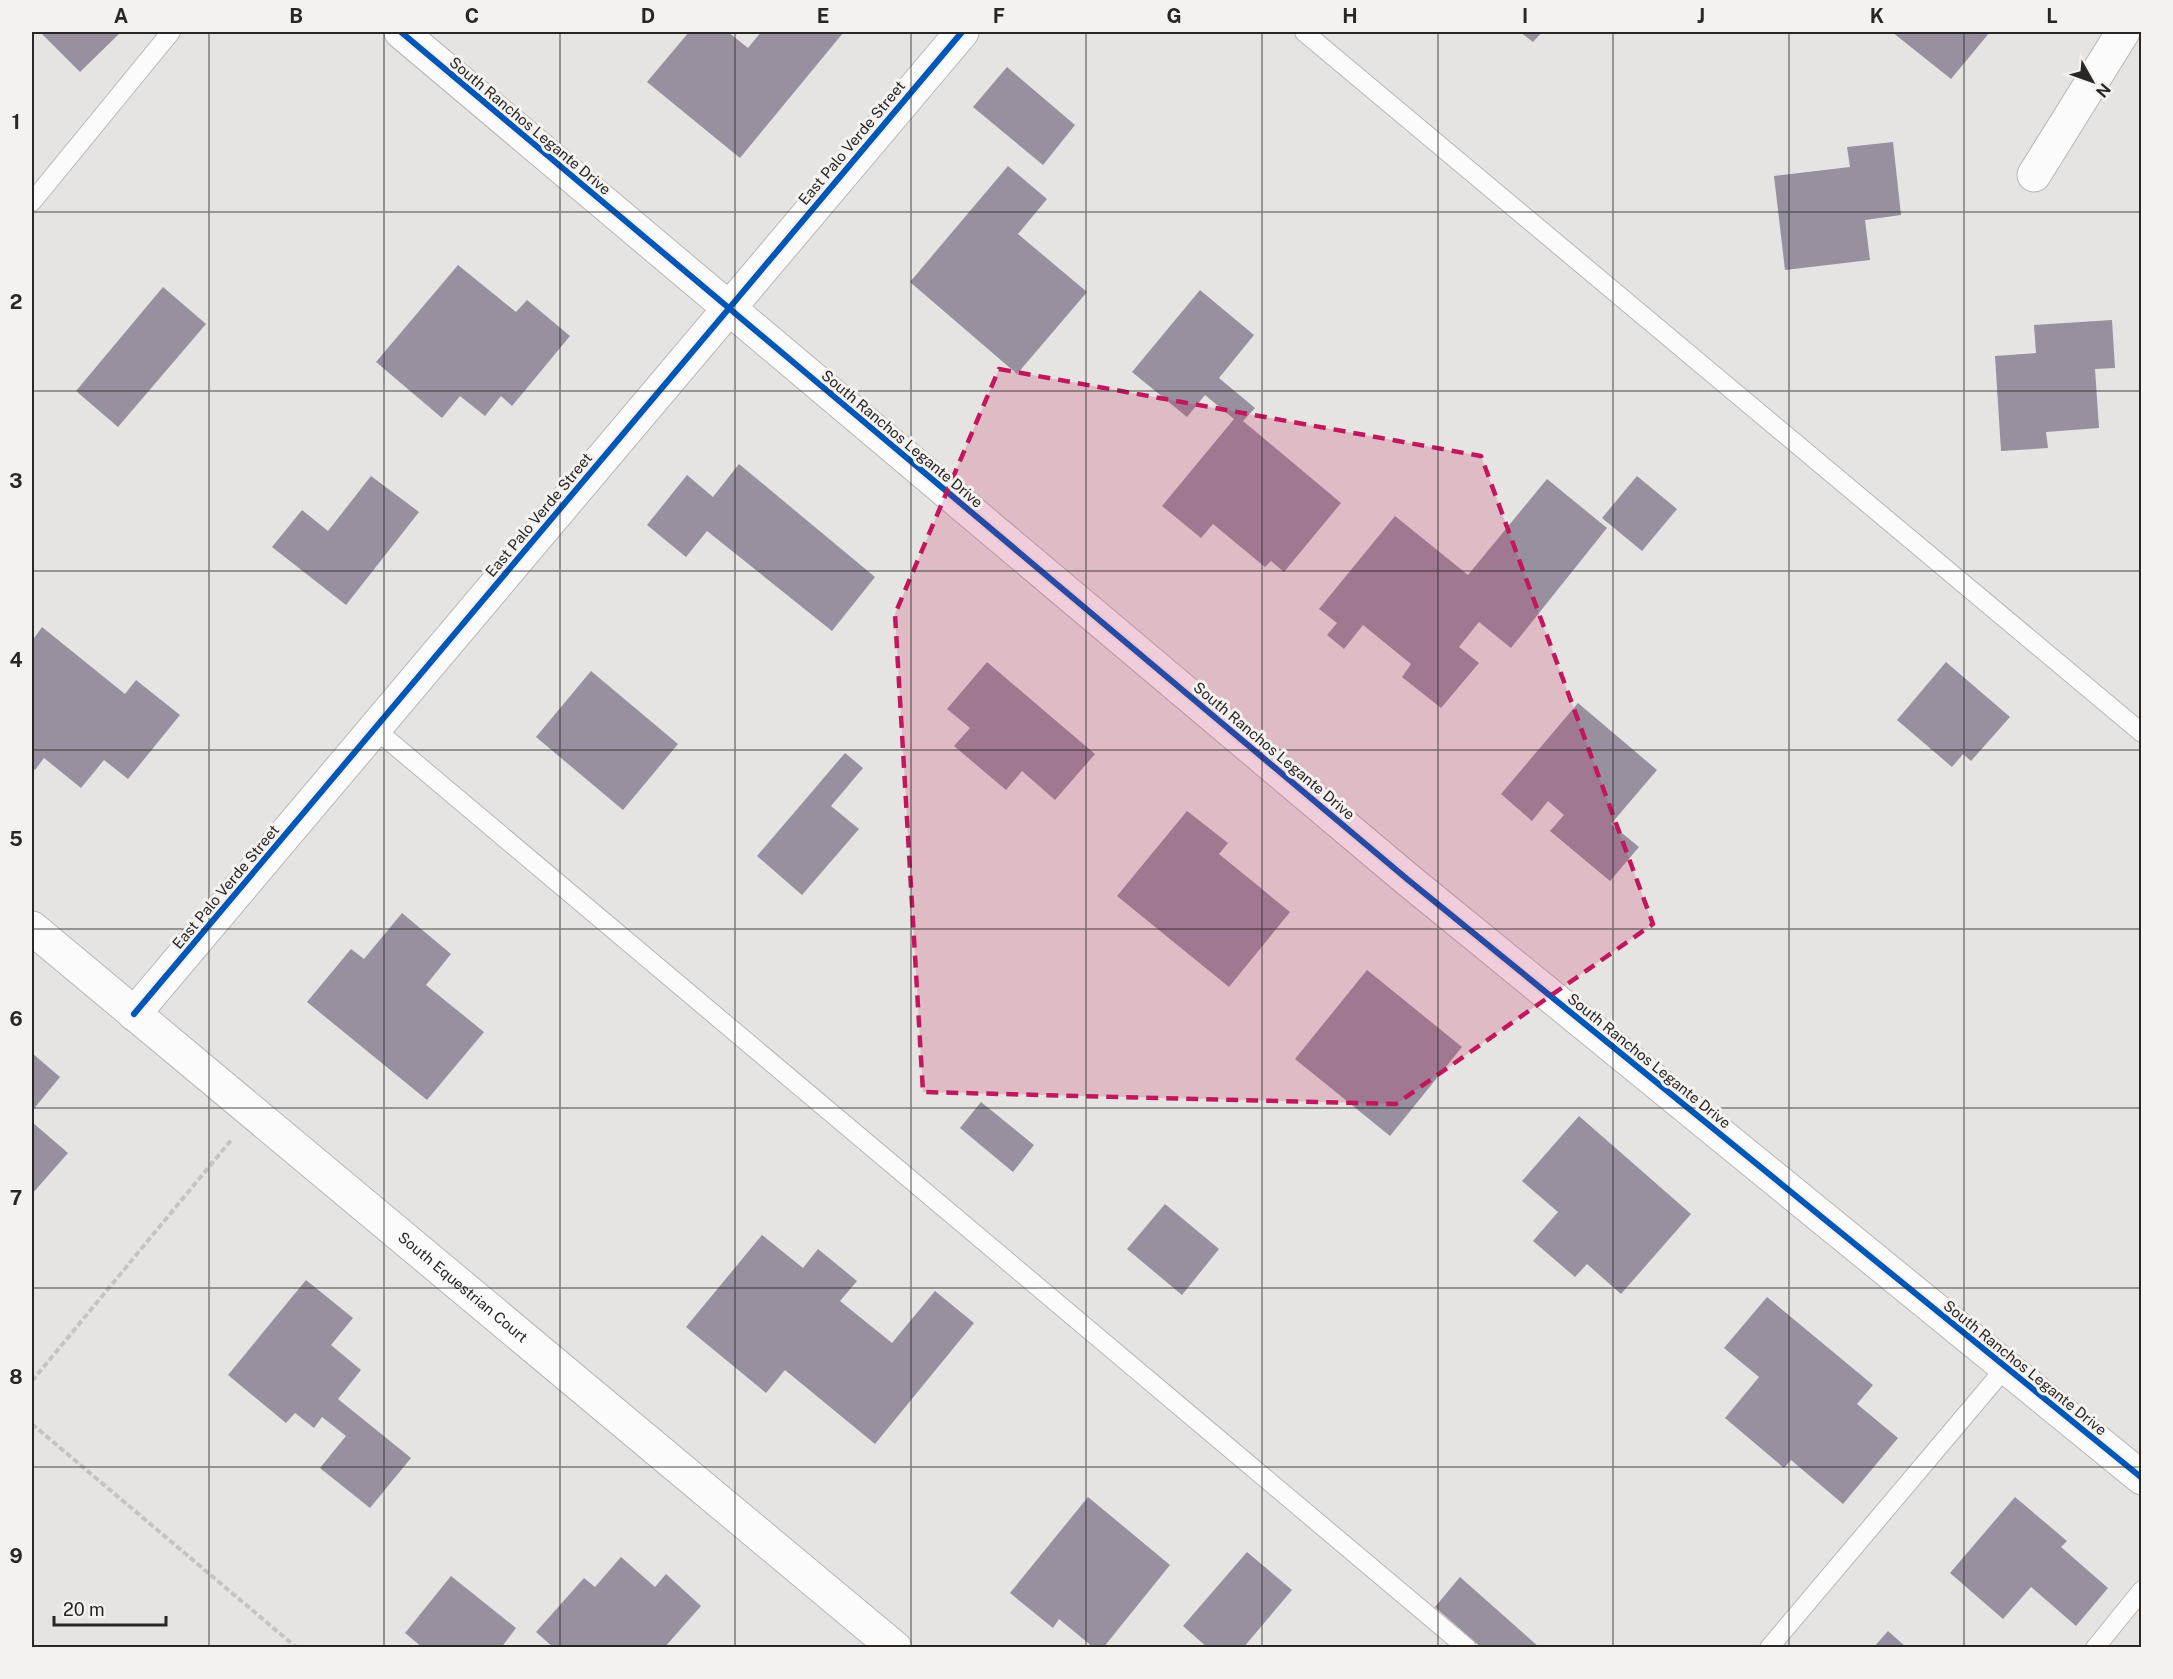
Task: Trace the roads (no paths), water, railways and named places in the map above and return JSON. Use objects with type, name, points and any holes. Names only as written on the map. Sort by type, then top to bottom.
[{"type":"street","name":"South Ranchos Legante Drive","points":[[401,32],[1416,886],[2142,1478]]},
{"type":"street","name":"East Palo Verde Street","points":[[134,1014],[962,32]]},
{"type":"street","points":[[2034,175],[2123,32]]},
{"type":"street","name":"South Equestrian Court","points":[[32,928],[895,1647]]},
{"type":"lane","points":[[32,202],[171,32]]},
{"type":"lane","points":[[1304,32],[2142,733]]},
{"type":"lane","points":[[375,729],[1467,1647]]},
{"type":"lane","points":[[1768,1647],[2006,1367]]},
{"type":"lane","points":[[2095,1647],[2142,1590]]}]
